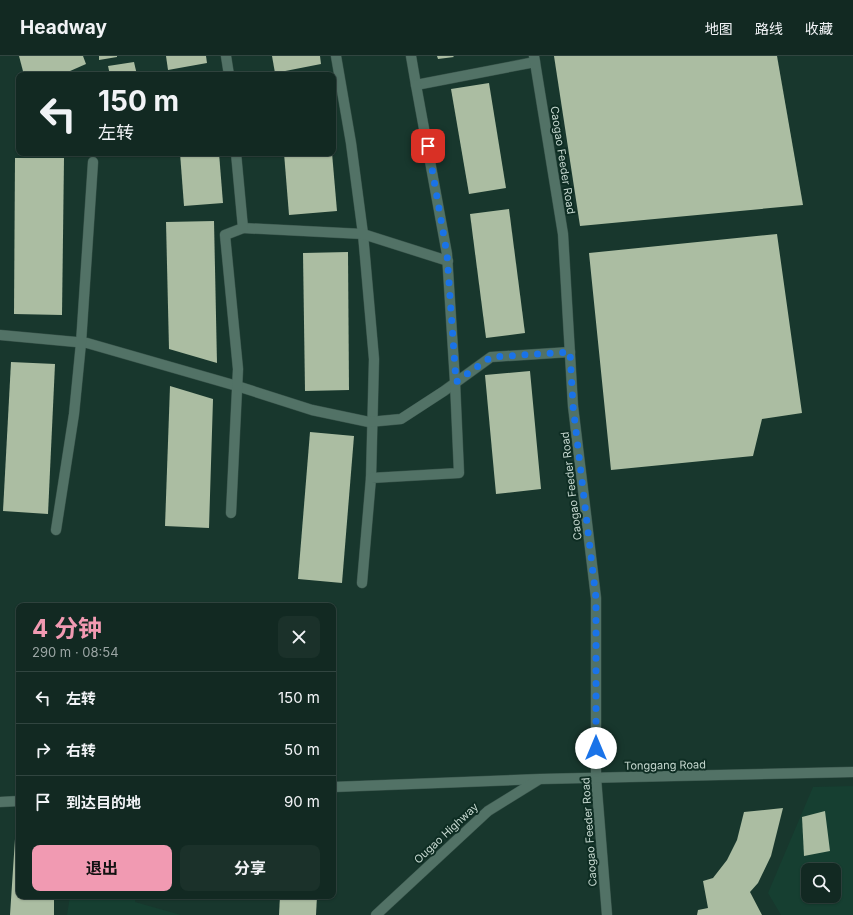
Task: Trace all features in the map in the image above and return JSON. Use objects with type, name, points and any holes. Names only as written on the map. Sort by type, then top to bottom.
[{"type":"street","points":[[226,56],[229,72]]},
{"type":"street","points":[[336,56],[351,143],[363,234],[374,360],[371,478],[362,583]]},
{"type":"street","points":[[371,478],[459,473],[456,382],[448,261],[411,56]]},
{"type":"street","points":[[416,85],[535,59]]},
{"type":"street","name":"Caogao Feeder Road","points":[[535,59],[563,234],[573,406],[596,598],[596,778],[607,915]]},
{"type":"street","points":[[236,156],[243,228]]},
{"type":"street","points":[[56,530],[74,414],[81,343],[93,162]]},
{"type":"street","points":[[231,513],[238,369],[225,235],[243,228],[363,234],[448,261]]},
{"type":"street","points":[[0,335],[81,343],[237,386],[312,410],[373,422],[401,419],[491,357],[570,352]]},
{"type":"street","name":"Tonggang Road","points":[[336,787],[540,779],[853,772]]},
{"type":"street","name":"Ougao Highway","points":[[376,915],[488,811],[540,779]]},
{"type":"street","points":[[0,802],[16,801]]},
{"type":"shaded area","points":[[853,786],[853,915],[781,915],[768,893],[813,787]]},
{"type":"shaded area","points":[[70,899],[136,899],[135,902],[181,915],[67,915]]},
{"type":"building","points":[[19,56],[83,56],[86,64],[68,72],[23,72]]},
{"type":"building","points":[[99,56],[117,56],[117,57],[99,60]]},
{"type":"building","points":[[166,56],[206,56],[207,63],[168,70]]},
{"type":"building","points":[[272,56],[320,56],[321,64],[275,72]]},
{"type":"building","points":[[437,56],[453,56],[454,57],[438,59]]},
{"type":"building","points":[[554,56],[777,56],[803,205],[580,226]]},
{"type":"building","points":[[134,62],[136,72],[109,72],[108,66]]},
{"type":"building","points":[[489,83],[506,188],[469,194],[451,89]]},
{"type":"building","points":[[180,156],[219,156],[223,203],[184,206]]},
{"type":"building","points":[[284,156],[332,156],[337,211],[289,215]]},
{"type":"building","points":[[15,158],[64,158],[62,315],[14,314]]},
{"type":"building","points":[[509,209],[525,333],[486,338],[470,214]]},
{"type":"building","points":[[214,221],[217,363],[169,349],[166,222]]},
{"type":"building","points":[[777,234],[802,413],[762,419],[753,456],[611,470],[589,253]]},
{"type":"building","points":[[348,252],[349,390],[305,391],[303,253]]},
{"type":"building","points":[[11,362],[55,364],[48,514],[3,511]]},
{"type":"building","points":[[530,371],[541,489],[496,494],[485,375]]},
{"type":"building","points":[[170,386],[213,399],[209,528],[165,526]]},
{"type":"building","points":[[310,432],[354,436],[342,583],[298,579]]},
{"type":"building","points":[[783,808],[771,856],[758,883],[750,892],[762,915],[697,915],[698,910],[708,908],[703,881],[713,878],[727,860],[737,840],[744,812]]},
{"type":"building","points":[[825,811],[830,851],[804,856],[802,817]]},
{"type":"building","points":[[15,839],[16,899],[54,899],[54,915],[10,915]]},
{"type":"building","points":[[280,899],[317,899],[316,915],[279,915]]},
{"type":"route","points":[[428,146],[447,254],[456,382],[491,357],[570,352],[573,406],[596,598],[596,748]]}]
